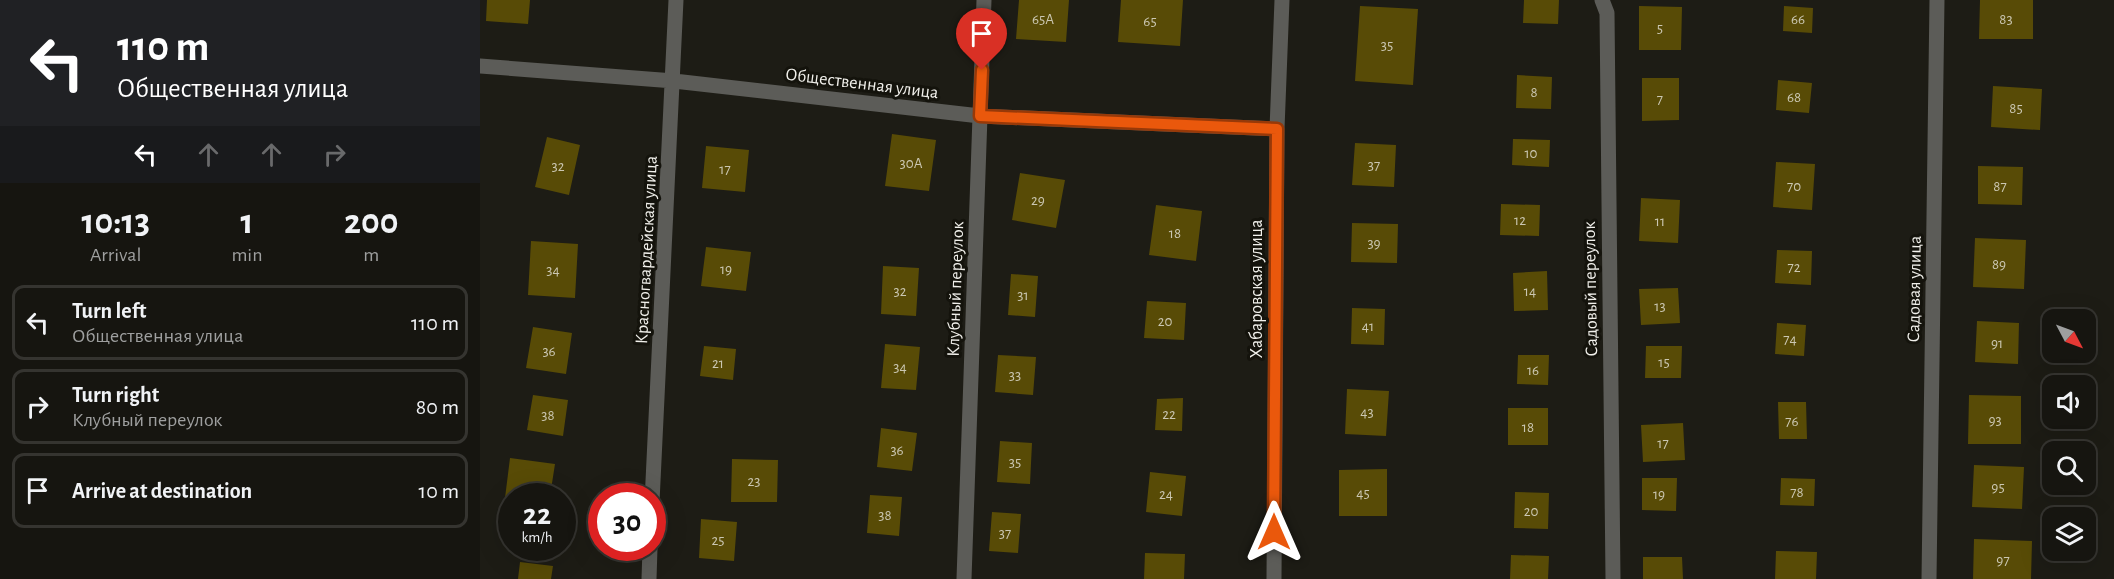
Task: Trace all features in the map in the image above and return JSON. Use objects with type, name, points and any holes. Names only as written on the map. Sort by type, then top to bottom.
[{"type":"street","name":"Красногвардейская улица","points":[[653,483],[674,81],[676,0]]},
{"type":"street","name":"Клубный переулок","points":[[964,579],[984,0]]},
{"type":"street","name":"Хабаровская улица","points":[[1274,579],[1277,129],[1282,0]]},
{"type":"street","name":"Садовый переулок","points":[[1602,0],[1607,13],[1613,579]]},
{"type":"street","name":"Садовая улица","points":[[1929,579],[1937,0]]},
{"type":"street","name":"Общественная улица","points":[[480,66],[674,81],[980,116],[1277,129]]},
{"type":"street","points":[[649,579],[650,561]]},
{"type":"building","points":[[487,0],[530,0],[528,24],[486,21]]},
{"type":"building","points":[[1019,0],[1069,0],[1066,42],[1016,39]]},
{"type":"building","points":[[1121,0],[1183,0],[1180,46],[1118,42]]},
{"type":"building","points":[[1524,0],[1559,0],[1558,24],[1523,23]]},
{"type":"building","points":[[1980,0],[2033,0],[2033,39],[1979,39]]},
{"type":"building","points":[[1360,6],[1418,9],[1413,85],[1355,81]]},
{"type":"building","points":[[1639,6],[1682,7],[1681,50],[1639,50]]},
{"type":"building","points":[[1784,6],[1813,8],[1812,33],[1783,31]]},
{"type":"building","points":[[1517,75],[1552,77],[1551,109],[1516,108]]},
{"type":"building","points":[[1642,78],[1679,78],[1679,120],[1642,121]]},
{"type":"building","points":[[1778,80],[1812,83],[1809,113],[1776,110]]},
{"type":"building","points":[[1993,86],[2042,89],[2040,130],[1991,127]]},
{"type":"building","points":[[892,134],[936,140],[929,191],[885,186]]},
{"type":"building","points":[[547,137],[580,145],[569,195],[535,187]]},
{"type":"building","points":[[1513,139],[1550,140],[1549,167],[1512,165]]},
{"type":"building","points":[[1355,143],[1396,145],[1394,187],[1352,185]]},
{"type":"building","points":[[706,146],[749,150],[745,192],[702,188]]},
{"type":"building","points":[[1776,162],[1815,164],[1812,210],[1773,207]]},
{"type":"building","points":[[1978,166],[2023,167],[2022,205],[1978,204]]},
{"type":"building","points":[[1020,173],[1065,180],[1056,228],[1012,220]]},
{"type":"building","points":[[1641,198],[1680,200],[1678,243],[1639,241]]},
{"type":"building","points":[[1501,204],[1540,205],[1539,236],[1500,235]]},
{"type":"building","points":[[1156,205],[1202,211],[1196,261],[1149,255]]},
{"type":"building","points":[[1352,223],[1398,224],[1397,263],[1351,262]]},
{"type":"building","points":[[1975,238],[2026,240],[2024,289],[1973,287]]},
{"type":"building","points":[[531,241],[578,244],[575,298],[528,295]]},
{"type":"building","points":[[706,247],[751,252],[746,291],[701,286]]},
{"type":"building","points":[[1777,250],[1812,251],[1811,285],[1775,283]]},
{"type":"building","points":[[883,266],[919,268],[916,316],[881,314]]},
{"type":"building","points":[[1547,271],[1548,310],[1514,311],[1513,273]]},
{"type":"building","points":[[1011,274],[1038,276],[1035,317],[1008,315]]},
{"type":"building","points":[[1678,288],[1680,323],[1641,325],[1639,289]]},
{"type":"building","points":[[1147,301],[1186,303],[1184,340],[1144,338]]},
{"type":"building","points":[[1352,308],[1385,309],[1384,345],[1351,344]]},
{"type":"building","points":[[1977,321],[2019,323],[2018,364],[1975,362]]},
{"type":"building","points":[[1777,323],[1806,325],[1804,356],[1775,354]]},
{"type":"building","points":[[533,327],[572,333],[566,374],[526,368]]},
{"type":"building","points":[[885,344],[920,347],[916,390],[881,388]]},
{"type":"building","points":[[704,346],[736,349],[733,380],[700,376]]},
{"type":"building","points":[[1646,346],[1682,346],[1681,378],[1645,378]]},
{"type":"building","points":[[998,355],[1036,357],[1033,395],[995,392]]},
{"type":"building","points":[[1518,355],[1549,355],[1548,385],[1517,384]]},
{"type":"building","points":[[1347,389],[1389,391],[1386,436],[1345,434]]},
{"type":"building","points":[[533,395],[568,400],[563,436],[527,430]]},
{"type":"building","points":[[1969,395],[2021,396],[2021,444],[1968,444]]},
{"type":"building","points":[[1183,398],[1182,431],[1155,430],[1157,399]]},
{"type":"building","points":[[1778,402],[1806,402],[1807,439],[1779,439]]},
{"type":"building","points":[[1508,408],[1548,408],[1548,445],[1508,445]]},
{"type":"building","points":[[1683,423],[1685,460],[1643,462],[1641,425]]},
{"type":"building","points":[[881,428],[917,433],[912,471],[877,467]]},
{"type":"building","points":[[1000,441],[1032,443],[1030,484],[997,482]]},
{"type":"building","points":[[510,458],[555,464],[552,483],[507,483]]},
{"type":"building","points":[[732,459],[778,460],[777,502],[731,502]]},
{"type":"building","points":[[1974,465],[2024,467],[2022,509],[1972,507]]},
{"type":"building","points":[[1387,469],[1387,516],[1339,516],[1339,470]]},
{"type":"building","points":[[1150,472],[1186,476],[1182,516],[1146,512]]},
{"type":"building","points":[[1642,478],[1677,478],[1676,511],[1642,510]]},
{"type":"building","points":[[1781,478],[1815,479],[1814,506],[1780,505]]},
{"type":"building","points":[[1515,492],[1549,493],[1548,529],[1514,528]]},
{"type":"building","points":[[870,495],[902,497],[899,536],[867,533]]},
{"type":"building","points":[[992,512],[1021,514],[1018,553],[989,551]]},
{"type":"building","points":[[701,519],[737,522],[734,561],[699,558]]},
{"type":"building","points":[[1974,539],[2032,541],[2031,579],[1973,579]]},
{"type":"building","points":[[1776,551],[1817,552],[1816,579],[1775,579]]},
{"type":"building","points":[[1145,553],[1185,554],[1184,579],[1144,579]]},
{"type":"building","points":[[1511,555],[1549,556],[1548,579],[1510,579]]},
{"type":"building","points":[[1643,557],[1682,557],[1683,579],[1643,579]]},
{"type":"building","points":[[520,562],[553,566],[551,579],[518,579]]},
{"type":"route","points":[[982,70],[980,116],[1277,129],[1274,532]]}]
